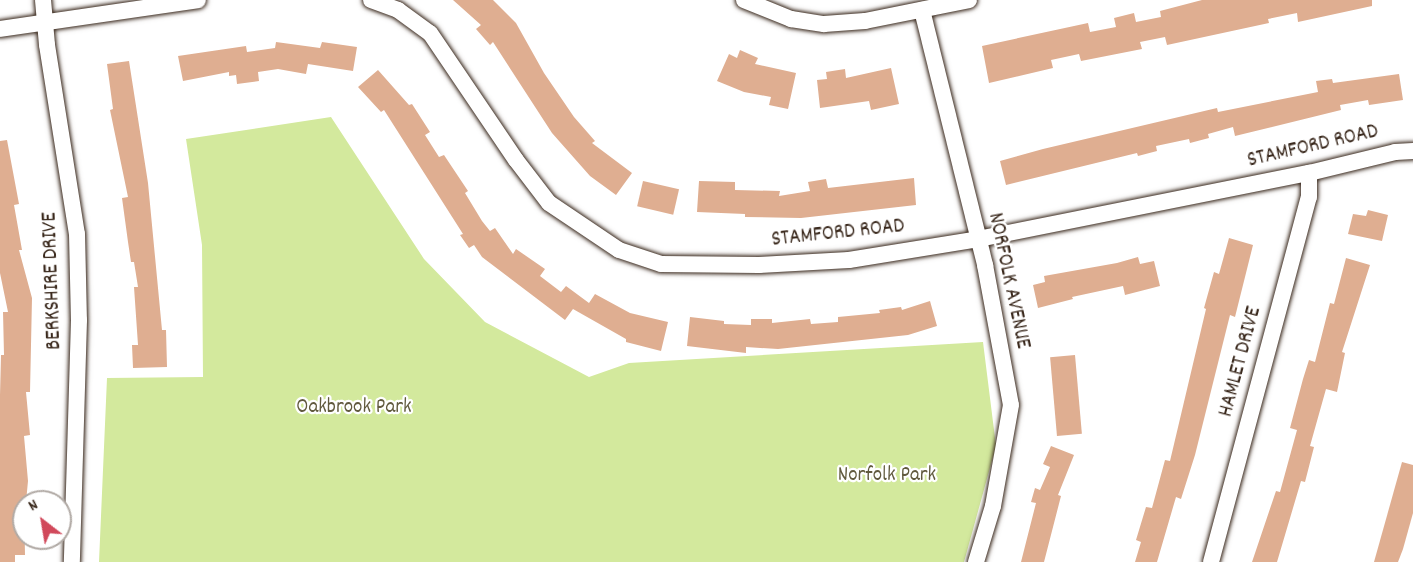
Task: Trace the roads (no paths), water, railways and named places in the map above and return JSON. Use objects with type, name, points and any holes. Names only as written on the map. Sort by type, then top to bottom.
[{"type":"street","name":"BERKSHIRE DRIVE","points":[[44,0],[47,45],[77,234],[79,320],[72,562]]},
{"type":"street","points":[[0,29],[198,0]]},
{"type":"street","name":"STAMFORD ROAD","points":[[371,0],[398,10],[430,33],[516,160],[549,203],[619,250],[661,264],[759,265],[849,260],[978,239],[1309,173],[1395,152],[1413,151]]},
{"type":"street","points":[[744,0],[791,20],[824,24],[865,21],[969,0]]},
{"type":"street","name":"NORFOLK AVENUE","points":[[922,10],[978,239],[1011,405],[993,506],[976,562]]},
{"type":"street","name":"HAMLET DRIVE","points":[[1211,562],[1309,197],[1309,173]]},
{"type":"park label","name":"Oakbrook Park","points":[[354,408]]},
{"type":"park label","name":"Norfolk Park","points":[[887,476]]}]
